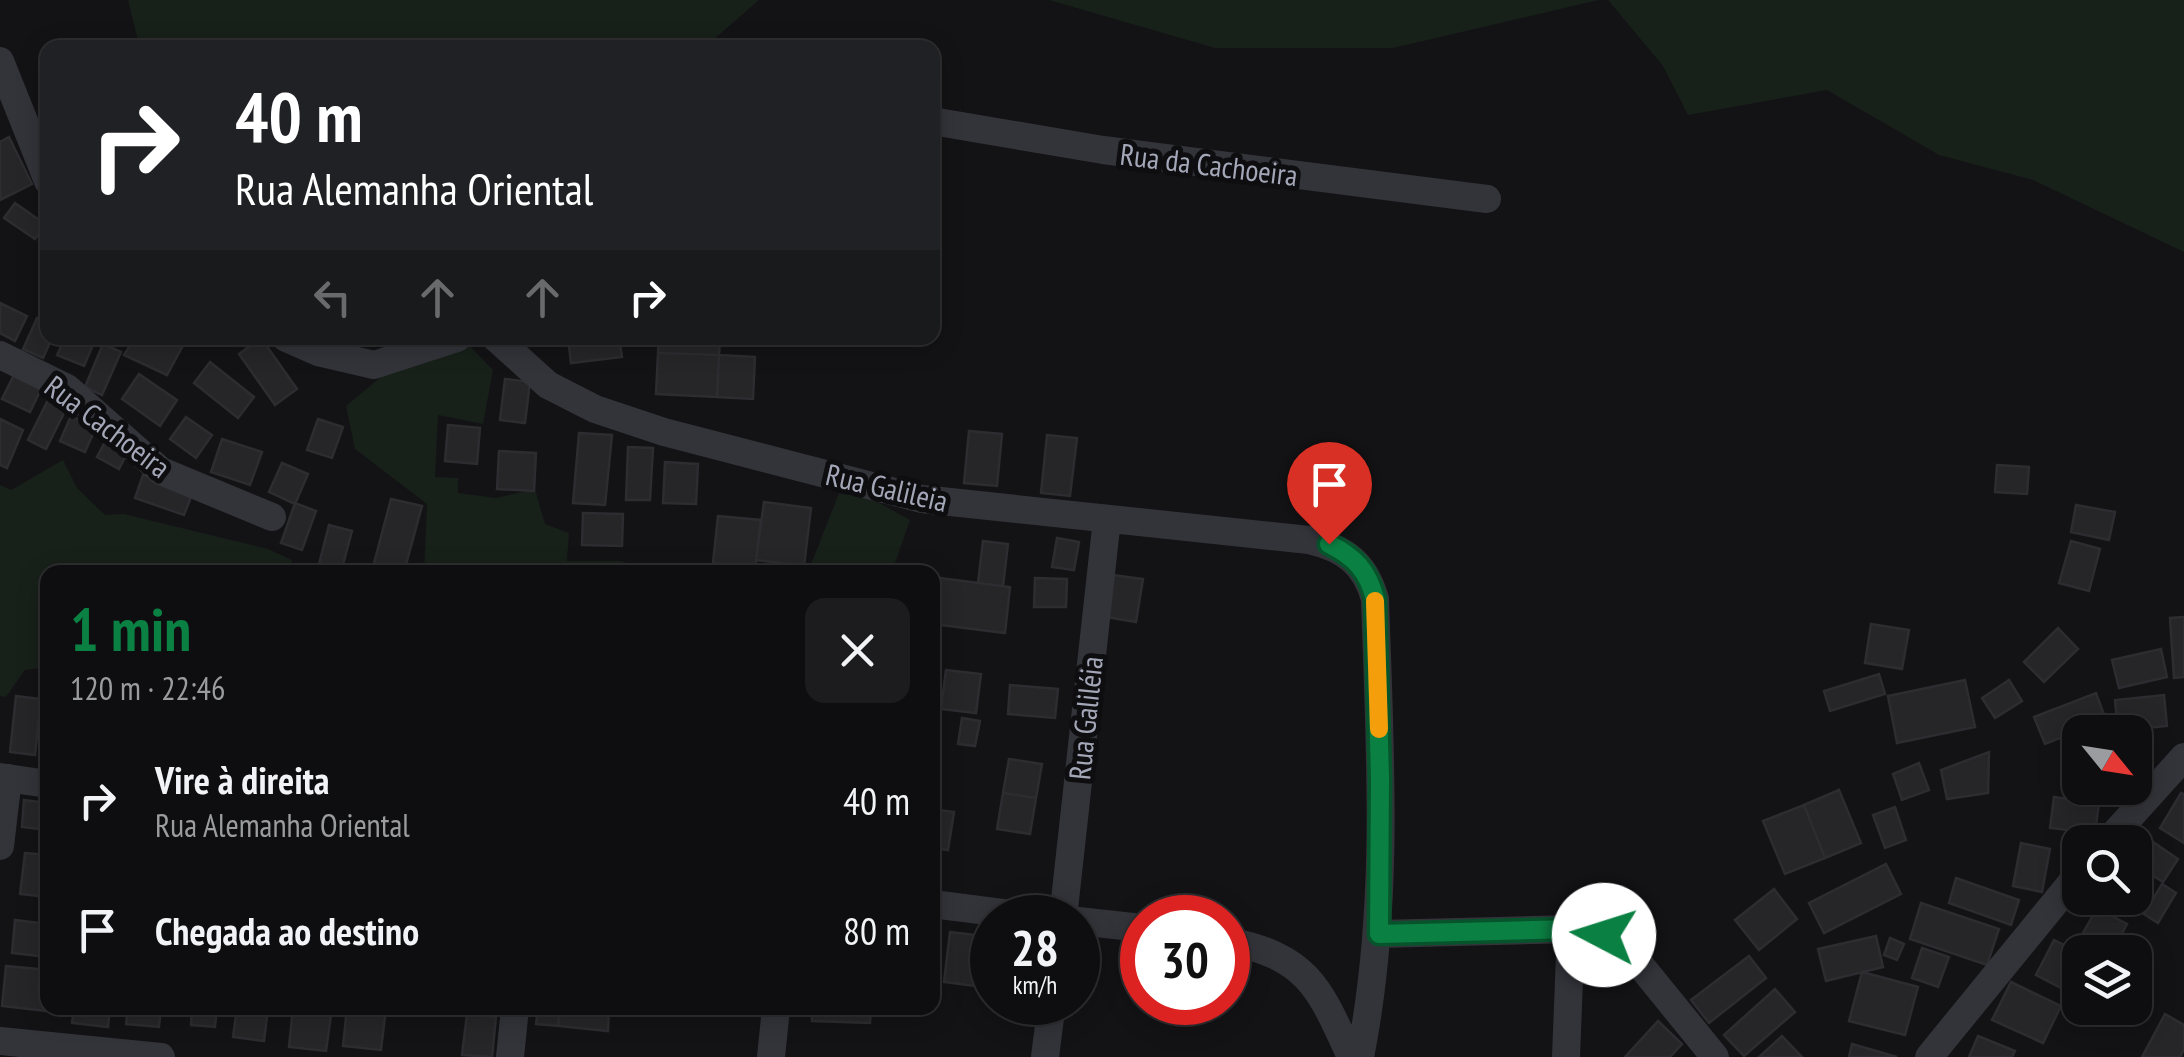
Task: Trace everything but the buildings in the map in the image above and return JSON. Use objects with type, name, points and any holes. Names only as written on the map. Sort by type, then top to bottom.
[{"type":"street","points":[[0,61],[40,160]]},
{"type":"street","name":"Rua da Cachoeira","points":[[940,121],[1103,150],[1488,199]]},
{"type":"street","points":[[302,345],[374,365],[435,345]]},
{"type":"street","name":"Rua Galileia","points":[[503,345],[529,370],[567,396],[664,432],[922,499],[1309,540],[1349,554],[1370,580],[1375,599],[1380,777],[1379,934],[1360,1057]]},
{"type":"street","name":"Rua Cachoeira","points":[[0,355],[67,388],[161,471],[272,516]]},
{"type":"street","name":"Rua Galiléia","points":[[1066,895],[1107,520]]},
{"type":"street","points":[[2123,825],[2184,758]]},
{"type":"street","points":[[0,846],[4,778],[40,783]]},
{"type":"street","points":[[1929,1057],[2062,894]]},
{"type":"street","points":[[940,905],[970,909]]},
{"type":"street","points":[[1566,1057],[1571,929]]},
{"type":"street","points":[[1379,934],[1571,929],[1604,935],[1621,945],[1715,1057]]},
{"type":"street","points":[[1250,946],[1284,957],[1320,992],[1351,1057]]},
{"type":"street","points":[[510,1057],[514,1015]]},
{"type":"street","points":[[771,1057],[775,1015]]},
{"type":"street","points":[[1045,1057],[1049,1025]]},
{"type":"street","points":[[0,1041],[161,1057]]},
{"type":"shaded area","points":[[128,0],[759,0],[713,40],[138,40]]},
{"type":"shaded area","points":[[1049,0],[1599,0],[1393,48],[1215,48]]},
{"type":"shaded area","points":[[1608,0],[2184,0],[2184,252],[2033,180],[1939,155],[1827,90],[1688,115],[1663,66]]},
{"type":"shaded area","points":[[469,345],[493,370],[483,424],[438,415],[435,477],[458,478],[458,493],[496,498],[535,489],[545,524],[569,533],[567,561],[621,561],[634,565],[424,565],[427,504],[355,449],[346,406],[381,377]]},
{"type":"shaded area","points":[[63,460],[77,488],[105,515],[124,514],[268,549],[292,560],[291,565],[40,565],[40,668],[25,670],[6,697],[0,696],[0,485],[11,490]]},
{"type":"shaded area","points":[[843,483],[910,520],[894,565],[811,565]]},
{"type":"slow traffic","points":[[1375,601],[1379,729]]},
{"type":"route","points":[[1329,544],[1349,554],[1361,567],[1370,580],[1375,599],[1379,934],[1571,929],[1604,935]]}]
